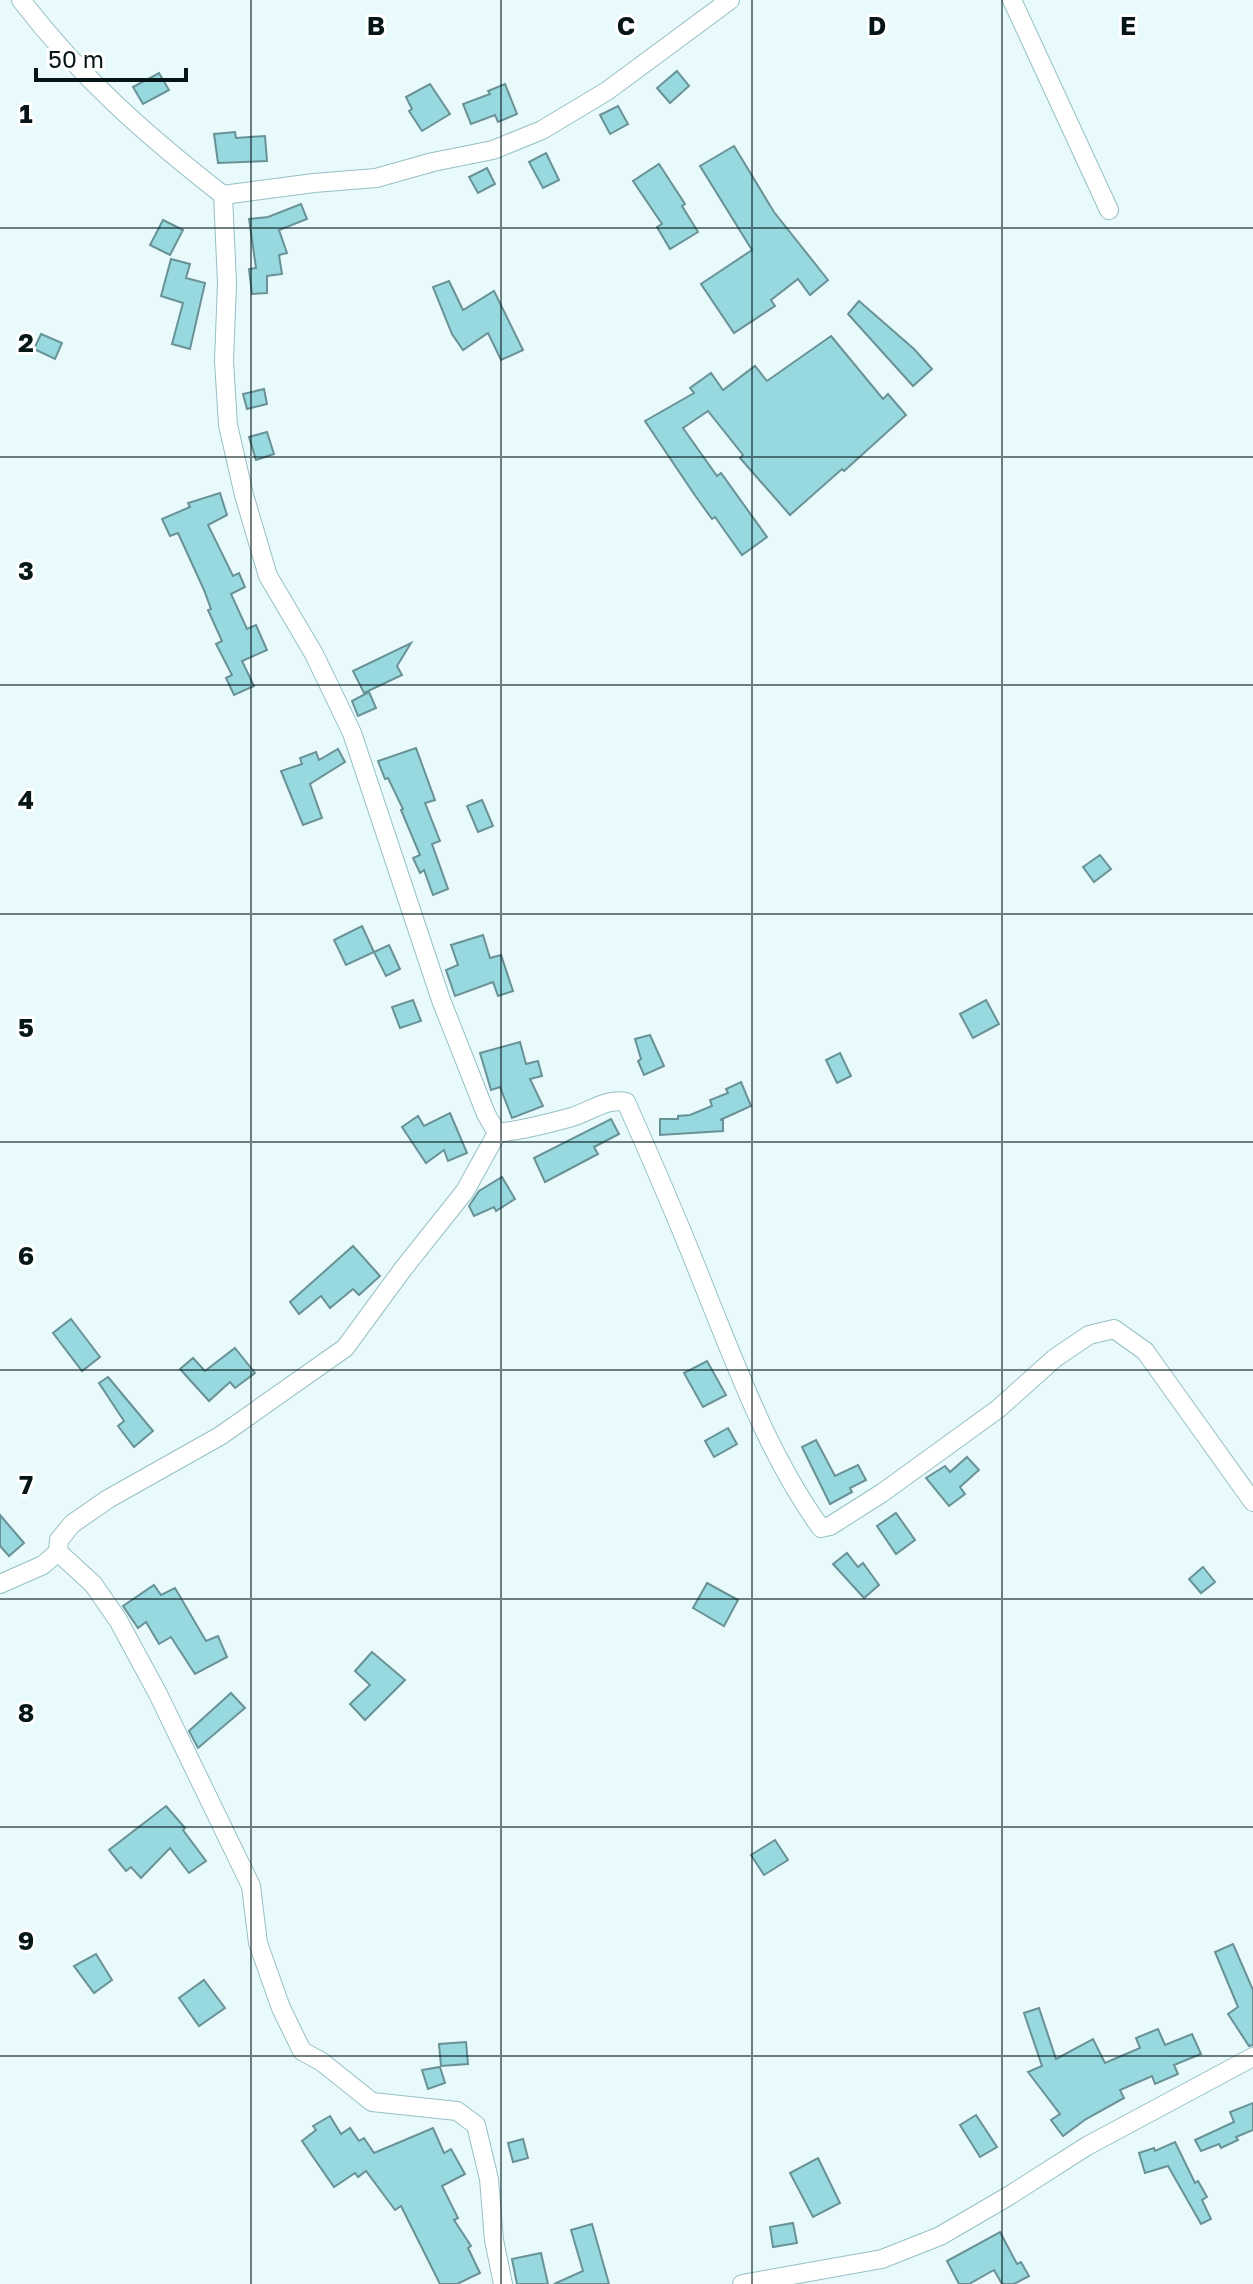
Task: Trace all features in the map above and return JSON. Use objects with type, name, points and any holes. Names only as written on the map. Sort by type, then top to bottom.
[{"type":"street","points":[[21,0],[53,41],[112,103],[223,195],[376,178],[493,150],[542,130],[607,91],[730,0]]},
{"type":"street","points":[[1012,0],[1109,210]]},
{"type":"street","points":[[223,195],[227,283],[224,361],[228,425],[244,495],[268,576],[314,654],[352,733],[441,1000],[486,1114],[497,1133]]},
{"type":"street","points":[[497,1133],[578,1115],[615,1100],[626,1102],[671,1201],[767,1438],[799,1497],[821,1528],[830,1526],[882,1493],[998,1409],[1055,1358],[1089,1335],[1114,1329],[1145,1351],[1253,1502]]},
{"type":"street","points":[[0,1584],[43,1565],[58,1552],[59,1540],[72,1524],[108,1499],[220,1436],[345,1348],[465,1191],[497,1133]]},
{"type":"street","points":[[58,1552],[93,1584],[158,1694],[251,1886],[258,1943],[281,2008],[302,2051],[322,2062],[372,2102],[457,2111],[476,2125],[489,2179],[494,2240],[503,2284]]},
{"type":"street","points":[[742,2284],[882,2259],[940,2236],[1087,2146],[1253,2057]]},
{"type":"building","points":[[677,71],[689,86],[670,103],[657,88]]},
{"type":"building","points":[[159,73],[169,90],[143,104],[133,87]]},
{"type":"building","points":[[430,84],[450,114],[422,131],[409,111],[412,109],[406,97]]},
{"type":"building","points":[[505,84],[517,114],[498,122],[495,115],[471,124],[463,104],[490,94],[488,91]]},
{"type":"building","points":[[618,106],[628,124],[610,134],[600,115]]},
{"type":"building","points":[[235,132],[236,138],[265,136],[267,161],[218,163],[214,134]]},
{"type":"building","points":[[734,146],[774,212],[828,280],[810,295],[798,279],[771,300],[775,306],[734,333],[701,284],[752,250],[700,166]]},
{"type":"building","points":[[546,153],[559,180],[543,188],[529,162]]},
{"type":"building","points":[[659,164],[685,204],[682,206],[698,232],[670,249],[657,227],[662,224],[633,181]]},
{"type":"building","points":[[487,168],[495,184],[478,193],[469,177]]},
{"type":"building","points":[[301,204],[307,219],[279,230],[287,253],[279,255],[282,274],[267,276],[267,293],[252,294],[249,269],[256,268],[249,219],[268,217]]},
{"type":"building","points":[[163,220],[183,230],[170,255],[150,245]]},
{"type":"building","points":[[171,259],[190,264],[186,278],[205,283],[190,349],[172,344],[183,303],[161,296]]},
{"type":"building","points":[[449,281],[463,310],[494,291],[523,350],[501,360],[488,333],[463,350],[452,334],[433,287]]},
{"type":"building","points":[[859,301],[932,369],[913,386],[848,314]]},
{"type":"building","points":[[41,334],[62,343],[55,359],[34,349]]},
{"type":"building","points":[[831,336],[883,399],[888,394],[906,415],[790,515],[740,458],[743,455],[708,411],[683,428],[717,476],[721,473],[767,537],[742,555],[715,517],[712,519],[645,421],[694,393],[690,388],[711,373],[723,390],[755,366],[767,381]]},
{"type":"building","points":[[264,389],[267,404],[247,409],[243,394]]},
{"type":"building","points":[[267,432],[274,454],[256,460],[249,437]]},
{"type":"building","points":[[220,493],[227,515],[208,525],[233,576],[239,573],[245,587],[231,594],[247,629],[256,625],[267,650],[242,661],[254,686],[234,695],[226,678],[232,675],[216,644],[222,641],[208,610],[211,609],[204,590],[178,533],[170,536],[162,519],[190,507],[188,503]]},
{"type":"building","points":[[411,643],[397,666],[402,675],[364,693],[353,671]]},
{"type":"building","points":[[369,692],[376,708],[358,716],[352,701]]},
{"type":"building","points":[[416,748],[435,800],[425,803],[440,841],[432,844],[448,889],[433,895],[424,870],[420,873],[413,858],[420,855],[403,809],[378,761]]},
{"type":"building","points":[[338,749],[345,762],[310,784],[322,818],[303,825],[281,771],[302,764],[300,758],[316,752],[319,760]]},
{"type":"building","points":[[482,800],[493,826],[478,832],[467,806]]},
{"type":"building","points":[[1100,855],[1111,869],[1094,882],[1083,867]]},
{"type":"building","points":[[362,926],[374,952],[346,965],[334,940]]},
{"type":"building","points":[[483,935],[490,958],[501,955],[513,991],[498,996],[493,982],[455,996],[446,970],[458,965],[451,945]]},
{"type":"building","points":[[389,945],[400,969],[386,976],[374,952]]},
{"type":"building","points":[[413,1000],[421,1021],[400,1028],[392,1007]]},
{"type":"building","points":[[986,1000],[999,1024],[973,1038],[960,1014]]},
{"type":"building","points":[[650,1035],[664,1066],[644,1075],[638,1061],[641,1059],[635,1039]]},
{"type":"building","points":[[520,1042],[526,1064],[538,1061],[542,1076],[530,1079],[543,1106],[512,1118],[500,1087],[491,1090],[480,1053]]},
{"type":"building","points":[[840,1053],[851,1076],[837,1083],[826,1060]]},
{"type":"building","points":[[741,1082],[751,1106],[720,1120],[723,1120],[723,1131],[660,1135],[660,1119],[678,1119],[678,1116],[690,1115],[712,1106],[710,1100],[728,1093],[726,1089]]},
{"type":"building","points":[[450,1113],[467,1153],[448,1161],[444,1150],[426,1163],[402,1127],[418,1116],[424,1126]]},
{"type":"building","points":[[611,1119],[619,1134],[594,1147],[598,1154],[545,1182],[534,1158]]},
{"type":"building","points":[[502,1177],[515,1199],[496,1211],[494,1207],[474,1216],[469,1206],[479,1191]]},
{"type":"building","points":[[353,1246],[380,1276],[359,1295],[353,1289],[330,1308],[321,1296],[299,1314],[290,1302]]},
{"type":"building","points":[[71,1319],[100,1357],[82,1371],[53,1333]]},
{"type":"building","points":[[235,1348],[255,1373],[235,1388],[230,1382],[209,1401],[180,1369],[193,1358],[205,1371]]},
{"type":"building","points":[[707,1361],[726,1395],[703,1407],[684,1373]]},
{"type":"building","points":[[108,1377],[153,1431],[134,1447],[118,1426],[124,1421],[99,1383]]},
{"type":"building","points":[[728,1428],[737,1444],[714,1457],[705,1441]]},
{"type":"building","points":[[816,1440],[835,1476],[858,1465],[866,1480],[830,1504],[802,1447]]},
{"type":"building","points":[[967,1457],[979,1470],[960,1487],[965,1494],[949,1506],[926,1478],[945,1466],[950,1472]]},
{"type":"building","points":[[896,1513],[915,1540],[896,1554],[877,1526]]},
{"type":"building","points":[[0,1515],[24,1543],[9,1556],[0,1546]]},
{"type":"building","points":[[847,1553],[858,1567],[863,1563],[879,1585],[864,1598],[833,1564]]},
{"type":"building","points":[[1203,1567],[1215,1582],[1201,1593],[1189,1579]]},
{"type":"building","points":[[707,1583],[738,1600],[724,1626],[693,1608]]},
{"type":"building","points":[[154,1585],[161,1595],[175,1588],[206,1641],[218,1636],[227,1657],[195,1674],[171,1637],[159,1644],[146,1622],[138,1628],[123,1606]]},
{"type":"building","points":[[372,1652],[405,1680],[365,1720],[350,1704],[370,1685],[355,1671]]},
{"type":"building","points":[[231,1693],[245,1708],[198,1748],[189,1731]]},
{"type":"building","points":[[166,1806],[185,1828],[183,1830],[206,1861],[189,1873],[170,1848],[141,1878],[131,1867],[126,1871],[109,1850]]},
{"type":"building","points":[[775,1840],[788,1860],[764,1875],[751,1855]]},
{"type":"building","points":[[1233,1944],[1253,1990],[1253,2045],[1249,2046],[1228,2014],[1238,2007],[1215,1952]]},
{"type":"building","points":[[96,1954],[112,1980],[94,1993],[74,1966]]},
{"type":"building","points":[[204,1980],[225,2008],[199,2026],[179,1998]]},
{"type":"building","points":[[1039,2008],[1056,2059],[1093,2039],[1105,2063],[1140,2048],[1136,2038],[1158,2029],[1165,2045],[1192,2034],[1201,2054],[1174,2065],[1178,2074],[1155,2084],[1152,2076],[1120,2090],[1124,2098],[1063,2136],[1051,2120],[1060,2114],[1028,2072],[1042,2066],[1024,2013]]},
{"type":"building","points":[[466,2042],[468,2064],[441,2066],[439,2044]]},
{"type":"building","points":[[440,2067],[445,2083],[428,2089],[422,2070]]},
{"type":"building","points":[[1253,2103],[1253,2130],[1221,2148],[1219,2144],[1201,2151],[1195,2140],[1234,2122],[1230,2112]]},
{"type":"building","points":[[976,2115],[997,2147],[980,2157],[960,2125]]},
{"type":"building","points":[[330,2116],[341,2134],[350,2128],[359,2141],[364,2138],[374,2153],[433,2128],[444,2153],[451,2149],[465,2174],[442,2186],[458,2218],[454,2220],[471,2246],[468,2248],[480,2273],[457,2284],[440,2284],[401,2206],[395,2210],[366,2171],[358,2177],[355,2173],[334,2187],[302,2141],[316,2130],[313,2126]]},
{"type":"building","points":[[523,2139],[528,2158],[513,2162],[508,2143]]},
{"type":"building","points":[[1175,2142],[1195,2183],[1198,2181],[1207,2197],[1202,2200],[1211,2219],[1201,2224],[1168,2166],[1145,2173],[1139,2153],[1154,2148],[1155,2151]]},
{"type":"building","points":[[818,2158],[840,2203],[813,2217],[790,2173]]},
{"type":"building","points":[[793,2223],[797,2243],[773,2247],[770,2227]]},
{"type":"building","points":[[592,2224],[609,2284],[554,2284],[583,2271],[571,2230]]},
{"type":"building","points":[[1000,2232],[1017,2264],[1021,2262],[1029,2276],[1014,2284],[1002,2284],[994,2270],[969,2284],[959,2284],[947,2261]]},
{"type":"building","points":[[541,2253],[548,2284],[517,2284],[512,2259]]}]
